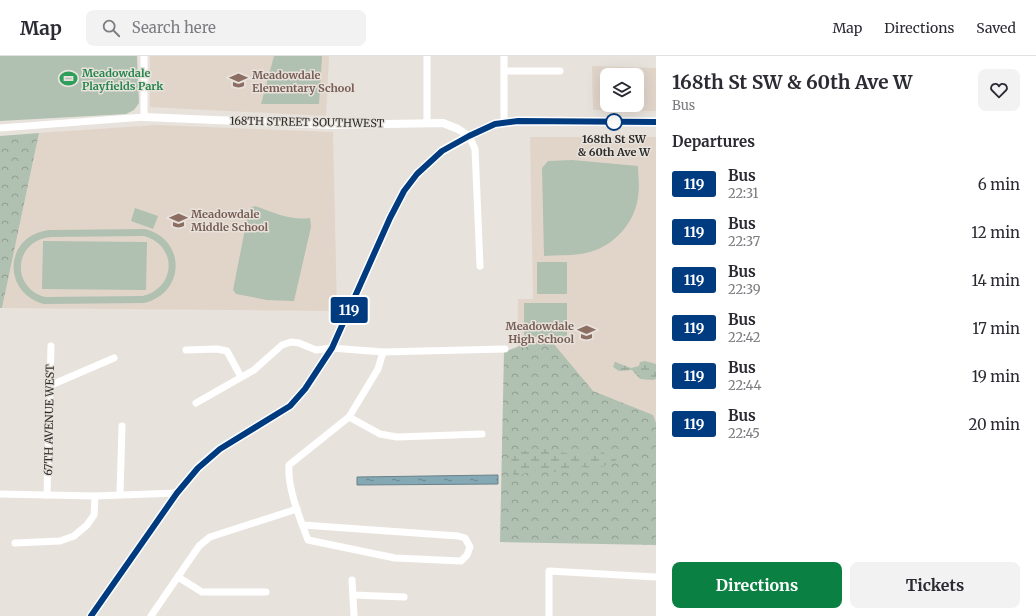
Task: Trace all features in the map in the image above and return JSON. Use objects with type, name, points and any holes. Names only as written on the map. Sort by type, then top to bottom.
[{"type":"main road","points":[[91,616],[177,493],[198,468],[220,449],[290,406],[305,389],[332,348],[390,218],[404,191],[428,163],[442,151],[469,136],[495,124],[504,122],[656,122]]},
{"type":"street","points":[[144,56],[144,117]]},
{"type":"street","points":[[427,56],[427,123]]},
{"type":"street","points":[[504,56],[504,122]]},
{"type":"street","points":[[504,71],[560,71]]},
{"type":"street","name":"168TH STREET SOUTHWEST","points":[[0,128],[144,117],[331,125],[443,123],[458,129],[469,136]]},
{"type":"street","points":[[469,136],[474,148],[480,266]]},
{"type":"street","points":[[196,404],[254,370],[282,345],[291,342],[299,343],[316,350],[332,348],[383,352],[505,349]]},
{"type":"street","name":"67TH AVENUE WEST","points":[[47,495],[51,346]]},
{"type":"street","points":[[186,350],[217,349],[227,351],[242,377]]},
{"type":"street","points":[[302,525],[458,536],[465,538],[470,547],[467,555],[462,561],[395,558],[308,540],[302,525],[297,509],[288,473],[289,464],[349,416],[378,369],[383,352]]},
{"type":"street","points":[[49,386],[114,358]]},
{"type":"street","points":[[349,416],[380,434],[397,437],[482,434]]},
{"type":"street","points":[[120,494],[122,426]]},
{"type":"street","points":[[0,494],[95,496],[177,493]]},
{"type":"street","points":[[15,543],[60,541],[74,536],[87,525],[94,515],[95,496]]},
{"type":"street","points":[[150,616],[200,546],[210,537],[297,509]]},
{"type":"street","points":[[549,616],[549,571],[656,577]]},
{"type":"street","points":[[178,576],[202,592],[266,592]]},
{"type":"street","points":[[352,580],[354,616]]},
{"type":"street","points":[[353,595],[404,597]]},
{"type":"shaded area","name":"Meadowdale Elementary School","points":[[150,56],[329,56],[326,116],[150,107]]},
{"type":"shaded area","points":[[592,66],[656,68],[656,111],[644,111],[644,68],[600,68],[600,110],[593,110]]},
{"type":"shaded area","name":"Meadowdale Middle School","points":[[156,125],[333,132],[337,311],[2,308],[39,133]]},
{"type":"shaded area","name":"Meadowdale High School","points":[[530,137],[656,137],[656,485],[517,365],[518,299],[533,299]]},
{"type":"green space","name":"Meadowdale Playfields Park","points":[[0,56],[137,56],[139,103],[134,110],[126,114],[0,121]]},
{"type":"green space","points":[[274,56],[322,56],[319,104],[261,104]]},
{"type":"green space","points":[[39,133],[2,308],[0,308],[0,136]]},
{"type":"green space","points":[[572,160],[638,166],[639,189],[636,206],[628,224],[622,231],[608,244],[599,249],[579,254],[544,256],[542,168],[548,161]]},
{"type":"green space","points":[[255,206],[289,217],[303,219],[310,218],[311,227],[294,301],[267,300],[236,294],[233,290],[249,209]]},
{"type":"green space","points":[[135,208],[158,216],[153,229],[131,221]]},
{"type":"green space","points":[[145,229],[158,235],[168,243],[174,254],[176,266],[174,278],[168,289],[158,297],[144,303],[44,304],[30,297],[20,288],[15,276],[14,264],[17,252],[24,241],[36,234],[51,230]],"holes":[[[144,236],[155,241],[163,248],[169,266],[167,275],[162,284],[154,291],[143,296],[45,297],[34,292],[26,284],[22,274],[21,264],[24,255],[30,246],[39,240],[51,237]]]},
{"type":"green space","points":[[43,241],[147,242],[146,290],[42,289]]},
{"type":"green space","points":[[537,262],[567,262],[567,294],[537,294]]},
{"type":"green space","points":[[524,303],[567,303],[567,337],[524,337]]},
{"type":"green space","points":[[530,342],[553,343],[593,391],[653,415],[656,423],[656,545],[500,542],[504,352]]},
{"type":"green space","points":[[645,361],[656,364],[656,379],[640,379],[632,370],[619,371],[613,367],[615,362],[631,368],[639,366],[640,362]]},
{"type":"green space","points":[[548,449],[578,456],[600,451],[617,460],[600,468],[578,467],[551,473],[532,470],[514,478],[511,465],[512,452]]},
{"type":"water","points":[[498,475],[498,484],[357,485],[357,477]]},
{"type":"bus line","name":"119","points":[[91,616],[177,493],[198,468],[220,449],[290,406],[305,389],[332,348],[390,218],[404,191],[428,163],[442,151],[469,136],[495,124],[504,122],[656,122]]},
{"type":"place","name":"Meadowdale Playfields Park","points":[[69,79]]},
{"type":"place","name":"Meadowdale Elementary School","points":[[239,81]]},
{"type":"place","name":"168th St SW & 60th Ave W","points":[[614,122]]},
{"type":"place","name":"Meadowdale Middle School","points":[[178,220]]},
{"type":"place","name":"Meadowdale High School","points":[[587,332]]}]
